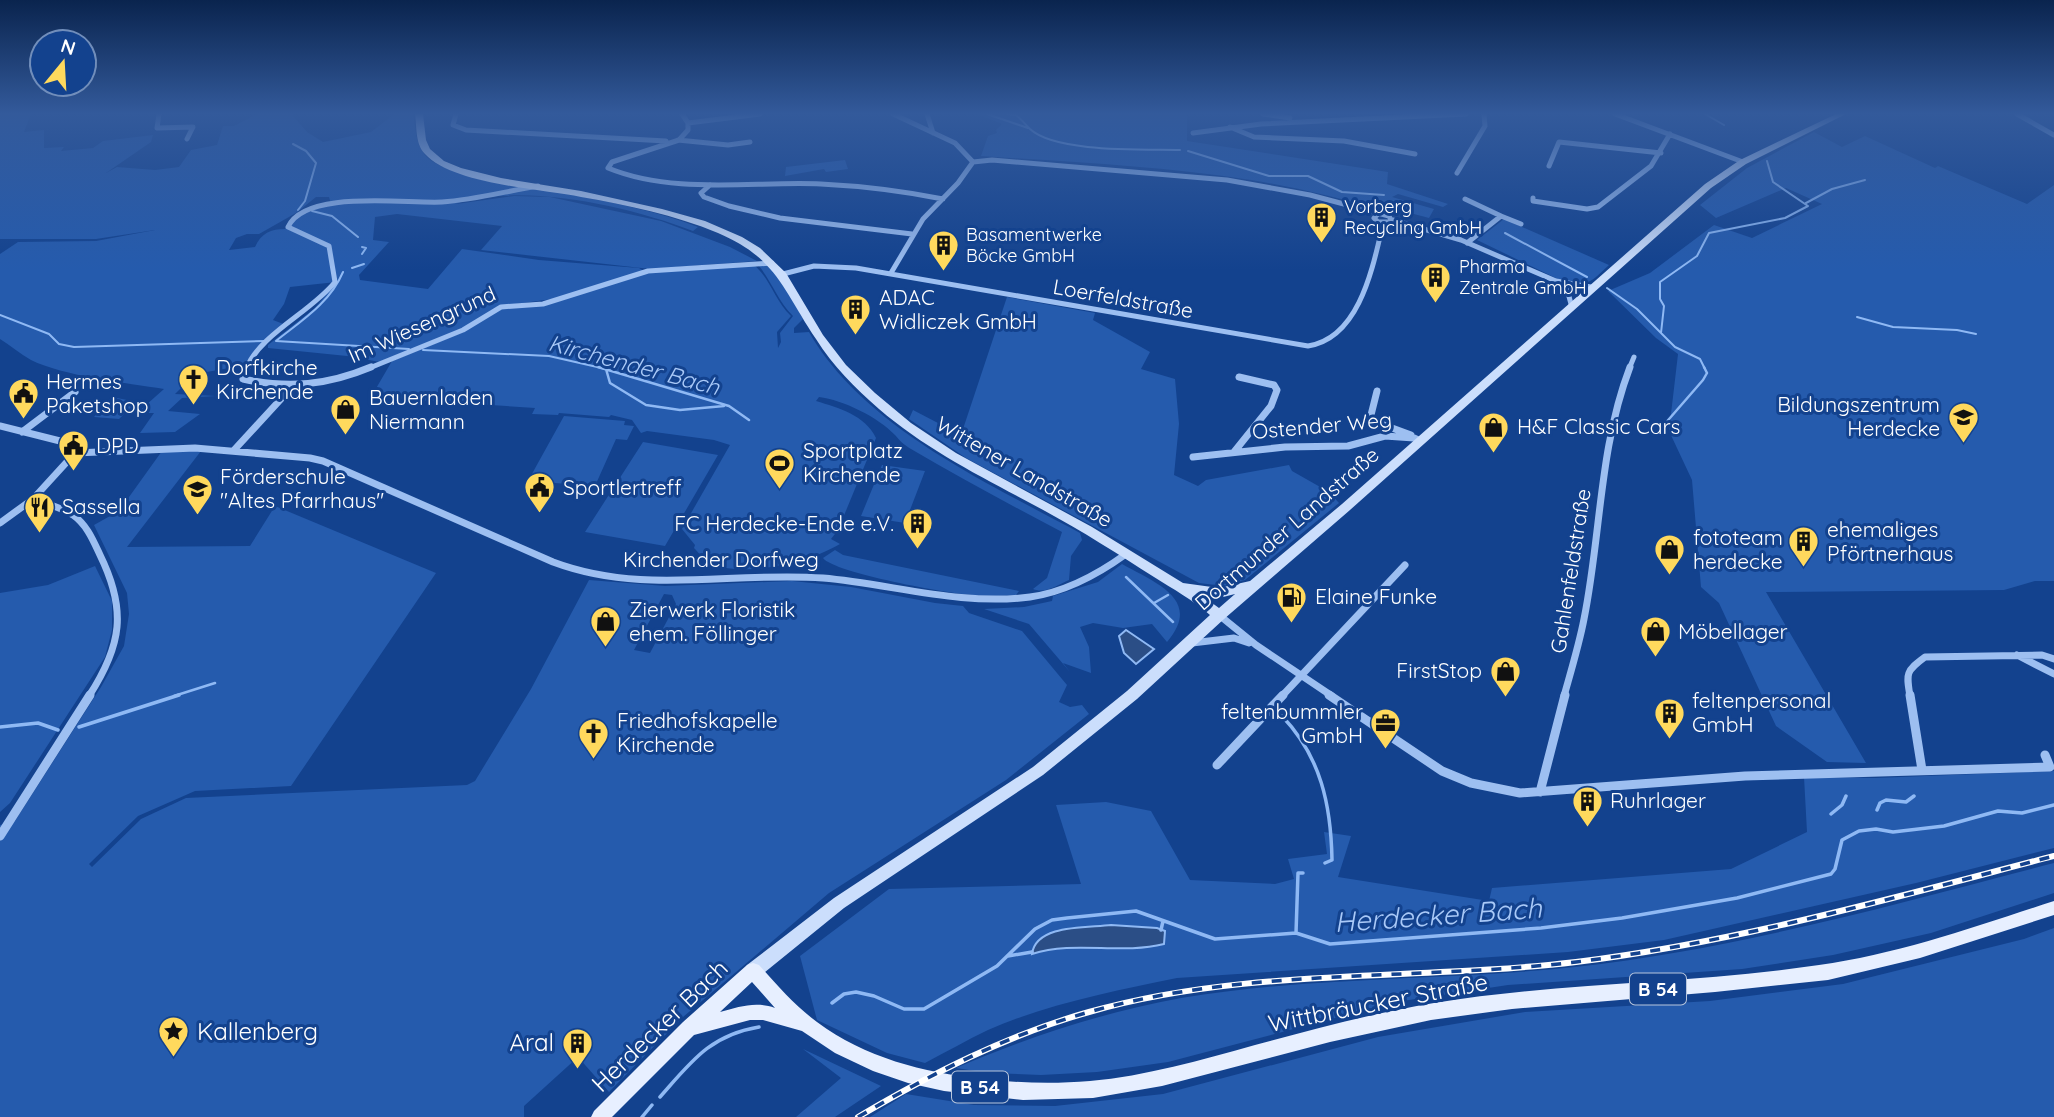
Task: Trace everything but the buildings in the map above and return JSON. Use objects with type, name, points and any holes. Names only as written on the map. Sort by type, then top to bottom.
[{"type":"main road","name":"Wittener Landstraße","points":[[451,166],[471,174],[685,219],[738,239],[773,262],[783,274],[830,354],[886,409],[948,455],[1070,520],[1219,615]]},
{"type":"main road","name":"Dortmunder Landstraße","points":[[753,971],[839,904],[1038,771],[1132,695],[1571,304],[1707,186],[1736,166]]},
{"type":"main road","points":[[1174,584],[1219,593],[1253,585]]},
{"type":"main road","name":"Wittbräucker Straße","points":[[753,971],[804,1025],[844,1051],[897,1072],[958,1084],[1064,1092],[1162,1079],[1300,1041],[1430,1012],[1574,995],[1702,986],[1835,971],[1940,946],[2054,908]]},
{"type":"main road","name":"Herdecker Bach","points":[[600,1117],[689,1028],[753,971]]},
{"type":"main road","name":"Wittbräucker Straße","points":[[689,1028],[750,1012],[763,1012],[804,1025]]},
{"type":"street","points":[[609,166],[608,168],[615,172],[664,181],[710,185],[821,184],[913,193],[943,199]]},
{"type":"street","points":[[891,273],[912,234],[965,177],[971,166]]},
{"type":"street","points":[[1064,166],[1227,180],[1298,193],[1389,216],[1393,220],[1410,223],[1467,243],[1581,296]]},
{"type":"street","points":[[1457,173],[1461,166]]},
{"type":"street","points":[[1533,198],[1533,201],[1587,209],[1598,207],[1651,166]]},
{"type":"street","points":[[710,185],[701,193],[704,197],[740,209],[912,234]]},
{"type":"street","name":"Im Wiesengrund","points":[[538,186],[444,202],[328,203],[313,206],[297,215],[288,227],[326,241],[333,253],[335,282],[313,307],[257,352],[247,363],[243,379],[292,387],[342,379],[463,330],[501,307],[543,304],[648,271],[773,262]]},
{"type":"street","points":[[1465,199],[1521,224]]},
{"type":"street","points":[[1378,215],[1375,220],[1383,224],[1393,220]]},
{"type":"street","points":[[1467,243],[1501,216]]},
{"type":"street","name":"Loerfeldstraße","points":[[783,274],[825,265],[891,273],[1279,343],[1311,345],[1324,342],[1333,336],[1360,303],[1371,277],[1383,224]]},
{"type":"street","points":[[1565,287],[1591,287]]},
{"type":"street","points":[[1565,287],[1571,304]]},
{"type":"street","name":"Gahlenfeldstraße","points":[[1540,792],[1584,618],[1618,398],[1634,357]]},
{"type":"street","name":"Ostender Weg","points":[[1234,452],[1247,432],[1271,406],[1277,390],[1274,385],[1239,377]]},
{"type":"street","points":[[235,449],[292,387]]},
{"type":"street","name":"Ostender Weg","points":[[1377,391],[1371,415],[1373,421],[1377,425],[1407,432],[1417,440]]},
{"type":"street","points":[[22,432],[75,392]]},
{"type":"street","points":[[0,426],[68,443],[75,453],[33,499],[0,523]]},
{"type":"street","name":"Ostender Weg","points":[[1193,457],[1348,446],[1385,436],[1417,440]]},
{"type":"street","name":"Kirchender Dorfweg","points":[[75,453],[235,449],[323,461],[553,562],[589,575],[664,582],[793,576],[823,578],[937,596],[1006,599],[1049,594],[1075,587],[1095,578],[1126,554]]},
{"type":"street","points":[[0,836],[110,661],[120,628],[119,598],[89,532],[71,513],[33,499]]},
{"type":"street","points":[[1217,765],[1405,565]]},
{"type":"street","points":[[1219,615],[1256,645],[1442,771],[1471,783],[1520,793],[1745,776],[2050,767],[2045,755]]},
{"type":"street","points":[[1188,644],[1234,638],[1256,645]]},
{"type":"street","points":[[1922,770],[1909,694],[1907,677],[1910,668],[1925,657],[1939,655],[2042,655],[2054,659]]},
{"type":"street","points":[[2017,655],[2040,670],[2054,674]]},
{"type":"shaded area","points":[[0,166],[116,166],[106,173],[117,167],[155,170],[180,166],[443,166],[473,177],[624,205],[669,217],[698,227],[693,231],[643,215],[616,208],[551,197],[661,221],[730,247],[757,261],[650,269],[481,250],[502,226],[397,214],[375,217],[373,240],[389,242],[359,275],[360,280],[428,289],[462,249],[539,260],[639,268],[644,271],[560,298],[501,306],[463,329],[380,362],[268,348],[268,345],[315,308],[336,282],[290,287],[284,304],[273,320],[286,325],[241,366],[195,374],[175,394],[216,396],[182,398],[168,411],[200,414],[175,432],[140,433],[154,413],[137,413],[164,389],[44,366],[0,339],[0,254],[18,242],[96,241],[155,230],[96,239],[0,239]],"holes":[[[514,196],[456,204],[481,198]],[[316,197],[329,197],[331,204],[299,214],[285,229],[263,235],[255,247],[229,250],[236,238],[259,234],[296,213]]]},
{"type":"shaded area","points":[[847,166],[848,169],[826,172],[824,169],[785,176],[786,167]]},
{"type":"shaded area","points":[[1129,166],[1350,166],[1388,172],[1387,184],[1448,204],[1443,207],[1398,194],[1392,197],[1434,209],[1429,218],[1284,186],[1184,171]]},
{"type":"shaded area","points":[[1938,166],[2027,204],[2054,185],[2054,581],[2035,581],[2004,590],[1766,592],[1866,763],[1827,762],[1776,726],[1719,603],[1701,587],[1692,480],[1669,431],[1678,354],[1656,338],[1608,291],[1650,273],[1714,225],[1752,238],[1822,204],[1786,188],[1716,218],[1700,205],[1747,168]]},
{"type":"shaded area","points":[[1504,219],[1609,265],[1585,283],[1564,282],[1477,240]]},
{"type":"shaded area","points":[[767,264],[782,279],[803,319],[794,328],[794,333],[809,332],[832,366],[861,396],[894,424],[930,449],[1006,494],[1080,533],[1082,540],[1071,556],[1069,580],[1047,590],[1033,589],[1047,578],[1062,532],[911,449],[870,416],[828,399],[819,397],[816,401],[858,418],[876,438],[838,530],[831,539],[840,544],[796,562],[744,569],[708,562],[694,548],[695,545],[682,529],[730,445],[714,440],[647,431],[641,433],[632,420],[611,415],[532,414],[535,408],[371,397],[392,361],[465,331],[502,308],[543,305],[648,272],[754,265],[791,316],[777,332],[778,348],[781,342],[780,333],[793,316],[759,266]]},
{"type":"shaded area","points":[[1007,297],[1095,313],[1093,320],[1150,352],[1141,369],[1175,379],[1179,424],[1174,475],[1198,486],[1206,480],[1289,465],[1292,471],[1329,492],[1339,503],[1245,580],[1224,586],[1199,583],[966,458],[909,419],[913,410],[961,435]]},
{"type":"shaded area","points":[[112,397],[137,402],[119,419],[94,417]]},
{"type":"shaded area","points":[[564,416],[625,421],[624,425],[634,426],[627,440],[616,439],[595,486],[528,481]]},
{"type":"shaded area","points":[[643,442],[718,455],[665,546],[585,532]]},
{"type":"shaded area","points":[[162,451],[201,451],[127,547],[250,546],[275,506],[436,573],[291,786],[195,791],[138,816],[89,864],[92,867],[141,819],[186,798],[467,785],[475,781],[531,689],[589,580],[665,586],[792,581],[851,587],[963,606],[969,613],[1022,631],[1067,685],[1059,702],[1070,707],[1082,705],[1089,714],[1006,780],[829,893],[683,1017],[609,1092],[578,1057],[524,1106],[524,1117],[0,1117],[0,825],[15,821],[101,687],[124,646],[129,614],[127,593],[94,525],[119,511]],"holes":[[[664,594],[672,595],[676,604],[650,653],[634,650]]]},
{"type":"shaded area","points":[[882,465],[925,471],[905,523],[861,516]]},
{"type":"shaded area","points":[[835,550],[843,555],[1019,591],[1016,595],[973,595],[894,582],[848,570],[823,558]]},
{"type":"shaded area","points":[[1122,564],[1171,594],[1178,604],[1180,615],[1177,627],[1167,642],[1152,624],[1123,628],[1093,623],[1080,627],[1089,647],[1091,673],[1063,663],[1070,672],[1029,624],[984,609],[1024,607],[1052,601],[1053,596],[1098,582]]},
{"type":"shaded area","points":[[95,566],[112,601],[112,630],[105,657],[10,803],[0,812],[0,593],[48,585]]},
{"type":"shaded area","points":[[1126,630],[1154,649],[1136,664],[1124,653],[1119,636]]},
{"type":"shaded area","points":[[2054,771],[2054,848],[1916,883],[1664,940],[1568,952],[1177,978],[1081,999],[1010,1021],[925,1063],[887,1053],[817,1020],[800,956],[889,889],[1081,884],[1056,805],[1106,802],[1151,811],[1190,880],[1275,884],[1294,879],[1288,859],[1327,854],[1324,832],[1351,836],[1338,877],[1489,901],[1492,888],[1731,869],[1807,832],[1804,777],[1875,778]]},
{"type":"shaded area","points":[[2054,863],[2054,893],[1931,933],[1833,955],[1742,969],[1508,985],[1396,1002],[1168,1062],[1097,1072],[1041,1075],[989,1073],[956,1068],[1067,1027],[1123,1010],[1181,998],[1279,986],[1526,971],[1636,959],[1816,924]]},
{"type":"shaded area","points":[[1111,925],[1157,928],[1165,931],[1164,944],[1131,948],[1065,948],[1032,954],[1036,944],[1052,932]]},
{"type":"shaded area","points":[[2054,928],[2054,1117],[870,1117],[906,1094],[974,1105],[1055,1106],[1163,1094],[1378,1037],[1525,1012],[1710,1001],[1843,984],[2024,939]]},
{"type":"shaded area","points":[[803,1049],[881,1086],[835,1117],[796,1117],[841,1078]]},
{"type":"waterway","points":[[298,210],[305,201],[315,166]]},
{"type":"waterway","points":[[1237,166],[1269,176],[1308,176],[1342,192],[1384,195]]},
{"type":"waterway","points":[[1661,333],[1664,306],[1660,299],[1660,282],[1697,256],[1709,233],[1785,218],[1808,206],[1773,182],[1768,166]]},
{"type":"waterway","points":[[1806,203],[1832,189],[1865,180]]},
{"type":"waterway","points":[[312,211],[332,216],[358,237]]},
{"type":"waterway","points":[[1505,233],[1587,277]]},
{"type":"waterway","points":[[362,247],[366,248],[362,254]]},
{"type":"waterway","points":[[352,268],[364,264]]},
{"type":"waterway","name":"Kirchender Bach","points":[[343,272],[323,302],[276,341],[409,349]]},
{"type":"waterway","points":[[1607,288],[1637,309],[1661,333]]},
{"type":"waterway","name":"Kirchender Bach","points":[[0,315],[49,334],[59,344],[74,347],[265,341]]},
{"type":"waterway","points":[[1857,317],[1893,327],[1957,330],[1976,334]]},
{"type":"waterway","points":[[1661,333],[1675,347],[1700,359],[1707,373],[1663,426]]},
{"type":"waterway","name":"Kirchender Bach","points":[[423,350],[549,356],[601,368]]},
{"type":"waterway","name":"Kirchender Bach","points":[[601,368],[606,369]]},
{"type":"waterway","name":"Kirchender Bach","points":[[601,368],[606,369]]},
{"type":"waterway","name":"Kirchender Bach","points":[[606,369],[729,406],[749,420]]},
{"type":"waterway","points":[[606,369],[610,383],[646,405],[680,410],[724,406]]},
{"type":"waterway","name":"Kirchender Bach","points":[[1126,577],[1173,622]]},
{"type":"waterway","points":[[1154,603],[1168,595]]},
{"type":"waterway","points":[[174,696],[215,683]]},
{"type":"waterway","points":[[79,727],[179,695]]},
{"type":"waterway","name":"Kirchender Bach","points":[[1282,716],[1306,748],[1321,783],[1331,840],[1332,860],[1325,863]]},
{"type":"waterway","points":[[0,727],[38,723],[58,730]]},
{"type":"waterway","points":[[1831,814],[1842,805],[1846,796]]},
{"type":"waterway","points":[[1877,810],[1880,803],[1886,800],[1906,802],[1914,796]]},
{"type":"waterway","name":"Herdecker Bach","points":[[1296,933],[1330,944],[1541,928],[1622,918],[1737,898],[1831,874],[1835,869],[1842,840],[1859,831],[1876,829],[1893,832],[1944,826],[1998,811],[2022,813],[2054,805]]},
{"type":"waterway","name":"Kirchender Bach","points":[[1296,933],[1298,873],[1303,873]]},
{"type":"waterway","name":"Herdecker Bach","points":[[832,1003],[844,994],[856,992],[874,996],[904,1009],[924,1009],[997,966],[1035,929],[1052,920],[1136,911],[1215,939],[1296,933]]},
{"type":"waterway","points":[[1161,930],[1163,921]]},
{"type":"waterway","points":[[1008,956],[1032,952]]},
{"type":"waterway","name":"Herdecker Bach","points":[[660,1097],[692,1062],[714,1043],[727,1036],[759,1027]]},
{"type":"waterway","name":"Herdecker Bach","points":[[642,1117],[652,1105]]},
{"type":"railway","points":[[858,1117],[913,1086],[999,1044],[1059,1021],[1149,998],[1270,981],[1515,968],[1637,953],[1816,917],[2054,856]]},
{"type":"place","name":"Vorberg Recycling GmbH","points":[[1321,244]]},
{"type":"place","name":"Basamentwerke Böcke GmbH","points":[[943,272]]},
{"type":"place","name":"Pharma Zentrale GmbH","points":[[1436,304]]},
{"type":"place","name":"ADAC Widliczek GmbH","points":[[856,337]]},
{"type":"place","name":"Dorfkirche Kirchende","points":[[193,407]]},
{"type":"place","name":"Hermes Paketshop","points":[[23,421]]},
{"type":"place","name":"Bauernladen Niermann","points":[[346,437]]},
{"type":"place","name":"Bildungszentrum Herdecke","points":[[1963,444]]},
{"type":"place","name":"H&F Classic Cars","points":[[1494,454]]},
{"type":"place","name":"DPD","points":[[73,473]]},
{"type":"place","name":"Sportplatz Kirchende","points":[[780,490]]},
{"type":"place","name":"Sportlertreff","points":[[540,515]]},
{"type":"place","name":"Förderschule \"Altes Pfarrhaus\"","points":[[197,516]]},
{"type":"place","name":"Sassella","points":[[39,534]]},
{"type":"place","name":"FC Herdecke-Ende e.V.","points":[[917,551]]},
{"type":"place","name":"ehemaliges Pförtnerhaus","points":[[1804,569]]},
{"type":"place","name":"fototeam herdecke","points":[[1670,577]]},
{"type":"place","name":"Elaine Funke","points":[[1292,624]]},
{"type":"place","name":"Zierwerk Floristik ehem. Föllinger","points":[[606,649]]},
{"type":"place","name":"Möbellager","points":[[1655,659]]},
{"type":"place","name":"FirstStop","points":[[1505,698]]},
{"type":"place","name":"feltenpersonal GmbH","points":[[1669,740]]},
{"type":"place","name":"feltenbummler GmbH","points":[[1386,751]]},
{"type":"place","name":"Friedhofskapelle Kirchende","points":[[594,760]]},
{"type":"place","name":"Ruhrlager","points":[[1587,828]]},
{"type":"place","name":"Kallenberg","points":[[174,1059]]},
{"type":"place","name":"Aral","points":[[577,1070]]}]
